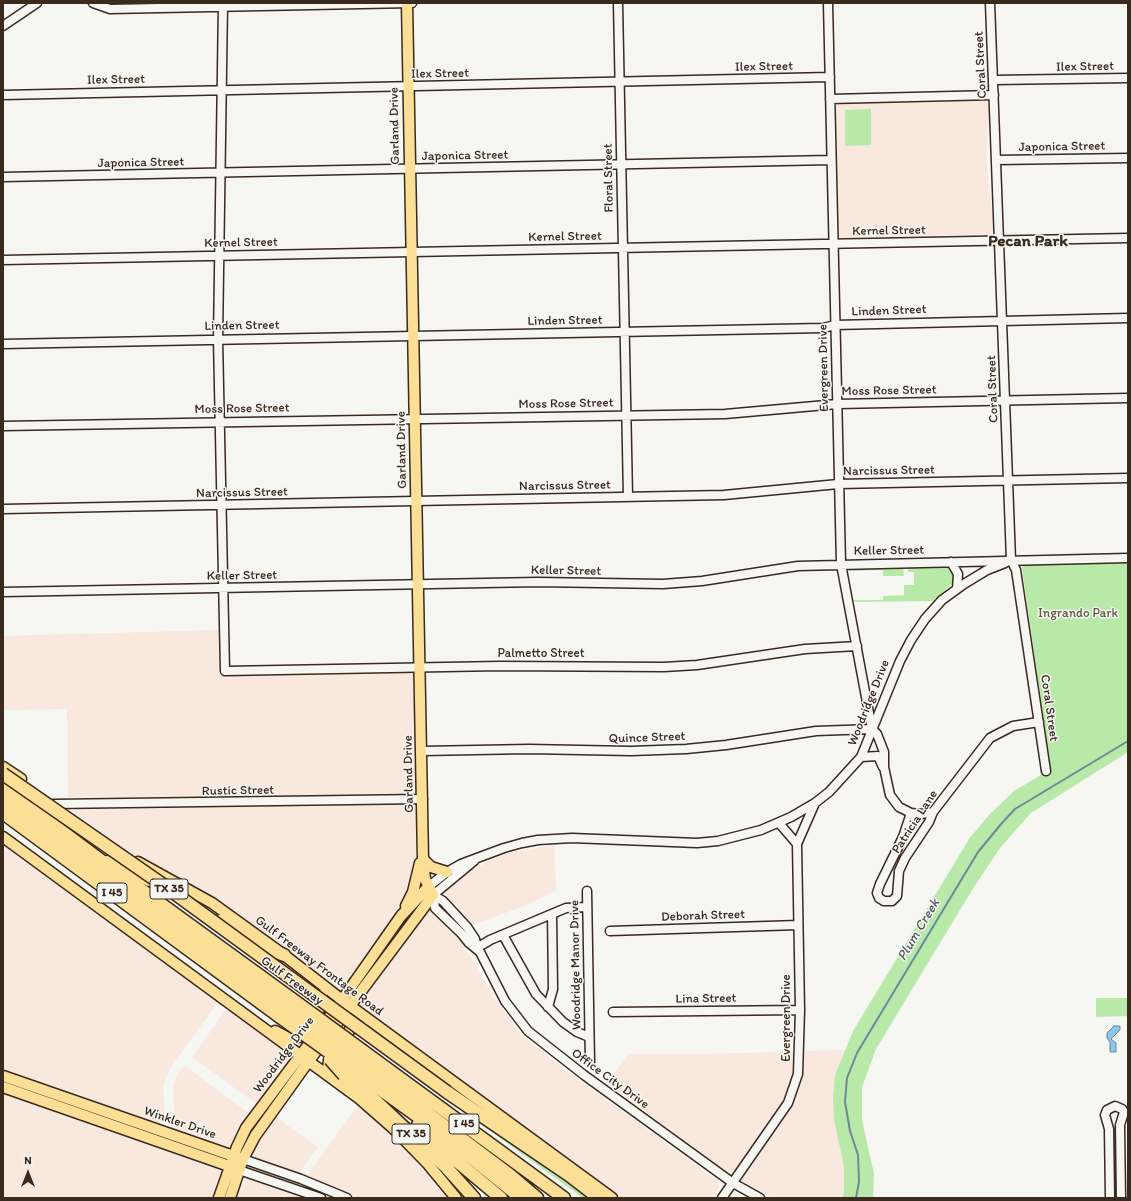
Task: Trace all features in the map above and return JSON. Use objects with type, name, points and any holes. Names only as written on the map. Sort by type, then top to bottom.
[{"type":"highway","name":"TX 35","points":[[3,774],[166,888],[441,1087],[547,1161],[585,1198]]},
{"type":"highway","name":"Gulf Freeway","points":[[3,787],[99,859],[286,1008],[351,1068],[510,1176],[537,1198]]},
{"type":"highway","name":"Gulf Freeway","points":[[3,800],[286,1008],[313,1040],[446,1137],[521,1198]]},
{"type":"highway","name":"Gulf Freeway","points":[[3,813],[286,1008]]},
{"type":"highway","points":[[99,859],[123,866],[266,948],[284,955]]},
{"type":"highway","name":"TX 35","points":[[351,1068],[395,1119],[446,1167],[474,1198]]},
{"type":"highway","name":"Gulf Freeway","points":[[351,1068],[564,1198]]},
{"type":"highway","name":"TX 35","points":[[384,1092],[453,1158],[501,1198]]},
{"type":"highway","points":[[547,1161],[599,1198]]},
{"type":"main road","name":"Garland Drive","points":[[407,3],[408,170],[412,252],[423,856],[425,879],[430,891]]},
{"type":"main road","name":"Gulf Freeway Frontage Road","points":[[3,766],[107,843],[212,903],[284,955],[402,1045],[612,1198]]},
{"type":"main road","points":[[3,837],[308,1062],[351,1068]]},
{"type":"main road","points":[[423,856],[431,867],[447,872]]},
{"type":"main road","points":[[401,916],[413,892],[423,856]]},
{"type":"main road","name":"Woodridge Drive","points":[[230,1198],[243,1159],[255,1136],[308,1062],[401,916],[430,891]]},
{"type":"main road","name":"Woodridge Drive","points":[[219,1198],[233,1156],[246,1128],[299,1056],[346,1003],[430,891]]},
{"type":"main road","points":[[231,1004],[237,1006],[283,1036],[290,1039],[298,1037],[323,1001],[321,991],[308,978],[306,973]]},
{"type":"main road","points":[[351,1068],[328,1070],[329,1060],[351,1028],[363,1027],[375,1031],[392,1042],[402,1045]]},
{"type":"main road","points":[[351,1068],[360,1099],[396,1131],[428,1164],[456,1198]]},
{"type":"main road","name":"Winkler Drive","points":[[3,1076],[243,1159]]},
{"type":"main road","name":"Winkler Drive","points":[[3,1087],[239,1170]]},
{"type":"main road","points":[[42,1101],[46,1091]]},
{"type":"main road","points":[[90,1117],[93,1114],[97,1114],[107,1118],[123,1117]]},
{"type":"main road","points":[[136,1133],[140,1123]]},
{"type":"main road","points":[[162,1142],[165,1132]]},
{"type":"street","points":[[3,26],[37,3]]},
{"type":"street","points":[[93,3],[110,9],[223,5],[412,3]]},
{"type":"street","name":"Floral Street","points":[[618,3],[620,165],[628,497]]},
{"type":"street","name":"Evergreen Drive","points":[[828,3],[841,564],[872,729]]},
{"type":"street","name":"Coral Street","points":[[990,3],[1011,560],[1016,570],[1046,771]]},
{"type":"street","points":[[223,5],[222,174],[218,255],[218,338],[223,588]]},
{"type":"street","name":"Ilex Street","points":[[3,95],[830,77]]},
{"type":"street","name":"Ilex Street","points":[[994,80],[1128,78]]},
{"type":"street","points":[[830,99],[994,95]]},
{"type":"street","name":"Japonica Street","points":[[997,160],[1128,158]]},
{"type":"street","name":"Japonica Street","points":[[3,177],[222,174],[831,160]]},
{"type":"street","name":"Kernel Street","points":[[3,260],[1128,238]]},
{"type":"street","name":"Linden Street","points":[[3,344],[218,338],[413,336],[823,328],[835,325],[1128,318]]},
{"type":"street","name":"Moss Rose Street","points":[[3,426],[220,421],[725,414],[837,404],[1128,398]]},
{"type":"street","name":"Narcissus Street","points":[[3,510],[724,495],[838,484],[1128,478]]},
{"type":"street","name":"Keller Street","points":[[3,592],[538,582],[663,584],[702,581],[798,566],[1128,558]]},
{"type":"street","name":"Woodridge Drive","points":[[430,891],[447,872],[504,848],[538,840],[572,838],[697,842],[742,836],[779,822],[815,803],[829,792],[861,757],[900,661],[911,640],[925,619],[942,600],[957,589],[988,570],[1011,560]]},
{"type":"street","points":[[951,562],[958,574],[957,589]]},
{"type":"street","name":"Palmetto Street","points":[[223,588],[224,671],[500,666],[664,667],[697,665],[805,649],[857,646]]},
{"type":"street","name":"Patricia Lane","points":[[910,813],[902,837],[877,893],[879,898],[884,901],[892,901],[897,896],[898,871],[909,852],[929,822],[933,812],[990,738],[1013,726],[1039,722]]},
{"type":"street","points":[[872,729],[877,734],[884,752],[884,767],[890,795],[899,807],[910,813],[920,814],[933,812]]},
{"type":"street","name":"Quince Street","points":[[422,751],[529,749],[630,751],[686,749],[726,745],[816,731],[872,729]]},
{"type":"street","points":[[861,757],[878,756],[884,767]]},
{"type":"street","name":"Rustic Street","points":[[53,804],[423,799]]},
{"type":"street","points":[[779,822],[797,844],[815,803]]},
{"type":"street","name":"Evergreen Drive","points":[[722,1198],[781,1114],[794,1090],[800,1060],[797,844]]},
{"type":"street","name":"Woodridge Drive","points":[[430,891],[475,860]]},
{"type":"street","name":"Office City Drive","points":[[430,891],[436,908],[469,943],[477,948],[505,1001],[528,1031],[559,1056],[733,1183],[760,1198]]},
{"type":"street","name":"Woodridge Manor Drive","points":[[587,891],[590,1062]]},
{"type":"street","points":[[477,948],[490,940],[566,908],[587,907]]},
{"type":"street","points":[[548,1007],[553,989],[552,914]]},
{"type":"street","name":"Deborah Street","points":[[610,931],[798,925]]},
{"type":"street","points":[[503,935],[536,994],[563,1022],[577,1032],[590,1037]]},
{"type":"street","name":"Lina Street","points":[[613,1012],[800,1010]]},
{"type":"street","points":[[1110,1198],[1109,1129],[1105,1115],[1107,1110],[1115,1106],[1122,1109],[1124,1112],[1120,1125],[1121,1198]]},
{"type":"street","name":"Winkler Drive","points":[[243,1159],[301,1179],[347,1198]]},
{"type":"street","name":"Winkler Drive","points":[[239,1170],[321,1198]]},
{"type":"shaded area","points":[[985,100],[990,107],[987,129],[987,167],[994,230],[991,234],[841,238],[838,236],[836,104]]},
{"type":"shaded area","points":[[219,630],[220,676],[244,676],[277,673],[406,671],[412,674],[414,677],[416,773],[414,792],[409,795],[148,799],[68,797],[67,709],[3,710],[3,636]]},
{"type":"shaded area","points":[[412,803],[416,807],[417,865],[406,902],[356,972],[343,987],[337,990],[208,895],[125,849],[74,812],[80,808]]},
{"type":"shaded area","points":[[3,844],[218,1002],[171,1067],[165,1080],[163,1090],[165,1109],[160,1126],[3,1072]]},
{"type":"shaded area","points":[[554,845],[556,890],[529,904],[473,925],[445,894],[446,888],[470,871],[493,859],[513,852]]},
{"type":"shaded area","points":[[427,911],[432,911],[458,936],[494,997],[522,1035],[568,1072],[718,1181],[719,1188],[712,1198],[620,1198],[360,1007],[360,1001]]},
{"type":"shaded area","points":[[229,1010],[286,1051],[289,1057],[289,1063],[258,1105],[192,1057],[225,1011]]},
{"type":"shaded area","points":[[845,1050],[834,1120],[844,1167],[844,1192],[842,1198],[771,1197],[712,1162],[607,1083],[629,1054],[707,1054]]},
{"type":"shaded area","points":[[185,1066],[250,1114],[230,1147],[222,1147],[170,1129],[174,1111],[173,1087],[177,1075]]},
{"type":"shaded area","points":[[3,1091],[221,1167],[223,1176],[215,1198],[3,1198]]},
{"type":"shaded area","points":[[358,1105],[403,1144],[450,1198],[359,1198],[306,1177]]},
{"type":"shaded area","points":[[274,1116],[318,1147],[298,1174],[258,1160],[253,1154],[253,1147]]},
{"type":"shaded area","points":[[248,1178],[314,1198],[237,1198],[243,1183]]},
{"type":"green space","points":[[871,109],[871,145],[845,146],[845,110]]},
{"type":"green space","name":"Ingrando Park","points":[[1128,563],[1128,752],[1031,813],[1000,848],[972,890],[876,1049],[862,1087],[862,1120],[874,1174],[873,1198],[842,1198],[844,1192],[844,1167],[834,1120],[833,1099],[835,1075],[853,1031],[969,839],[988,816],[1014,791],[1051,769],[1022,568],[1024,565]]},
{"type":"green space","points":[[903,566],[904,576],[883,576],[883,570],[849,571],[849,567]]},
{"type":"green space","points":[[908,566],[950,566],[955,576],[954,582],[933,601],[854,602],[854,600],[883,600],[883,596],[904,595],[904,585],[914,585],[914,572],[908,572]]},
{"type":"green space","points":[[1096,998],[1128,998],[1128,1016],[1096,1017]]},
{"type":"green space","points":[[358,1030],[407,1053],[604,1198],[583,1198],[353,1032]]},
{"type":"water","points":[[1114,1026],[1120,1026],[1120,1030],[1111,1039],[1116,1043],[1116,1052],[1110,1052],[1110,1042],[1107,1038],[1107,1033]]},
{"type":"waterway","name":"Plum Creek","points":[[856,1198],[859,1182],[858,1155],[850,1131],[845,1102],[847,1078],[857,1053],[978,852],[1002,823],[1015,809],[1128,741]]},
{"type":"district","name":"Pecan Park","points":[[1028,242]]}]
